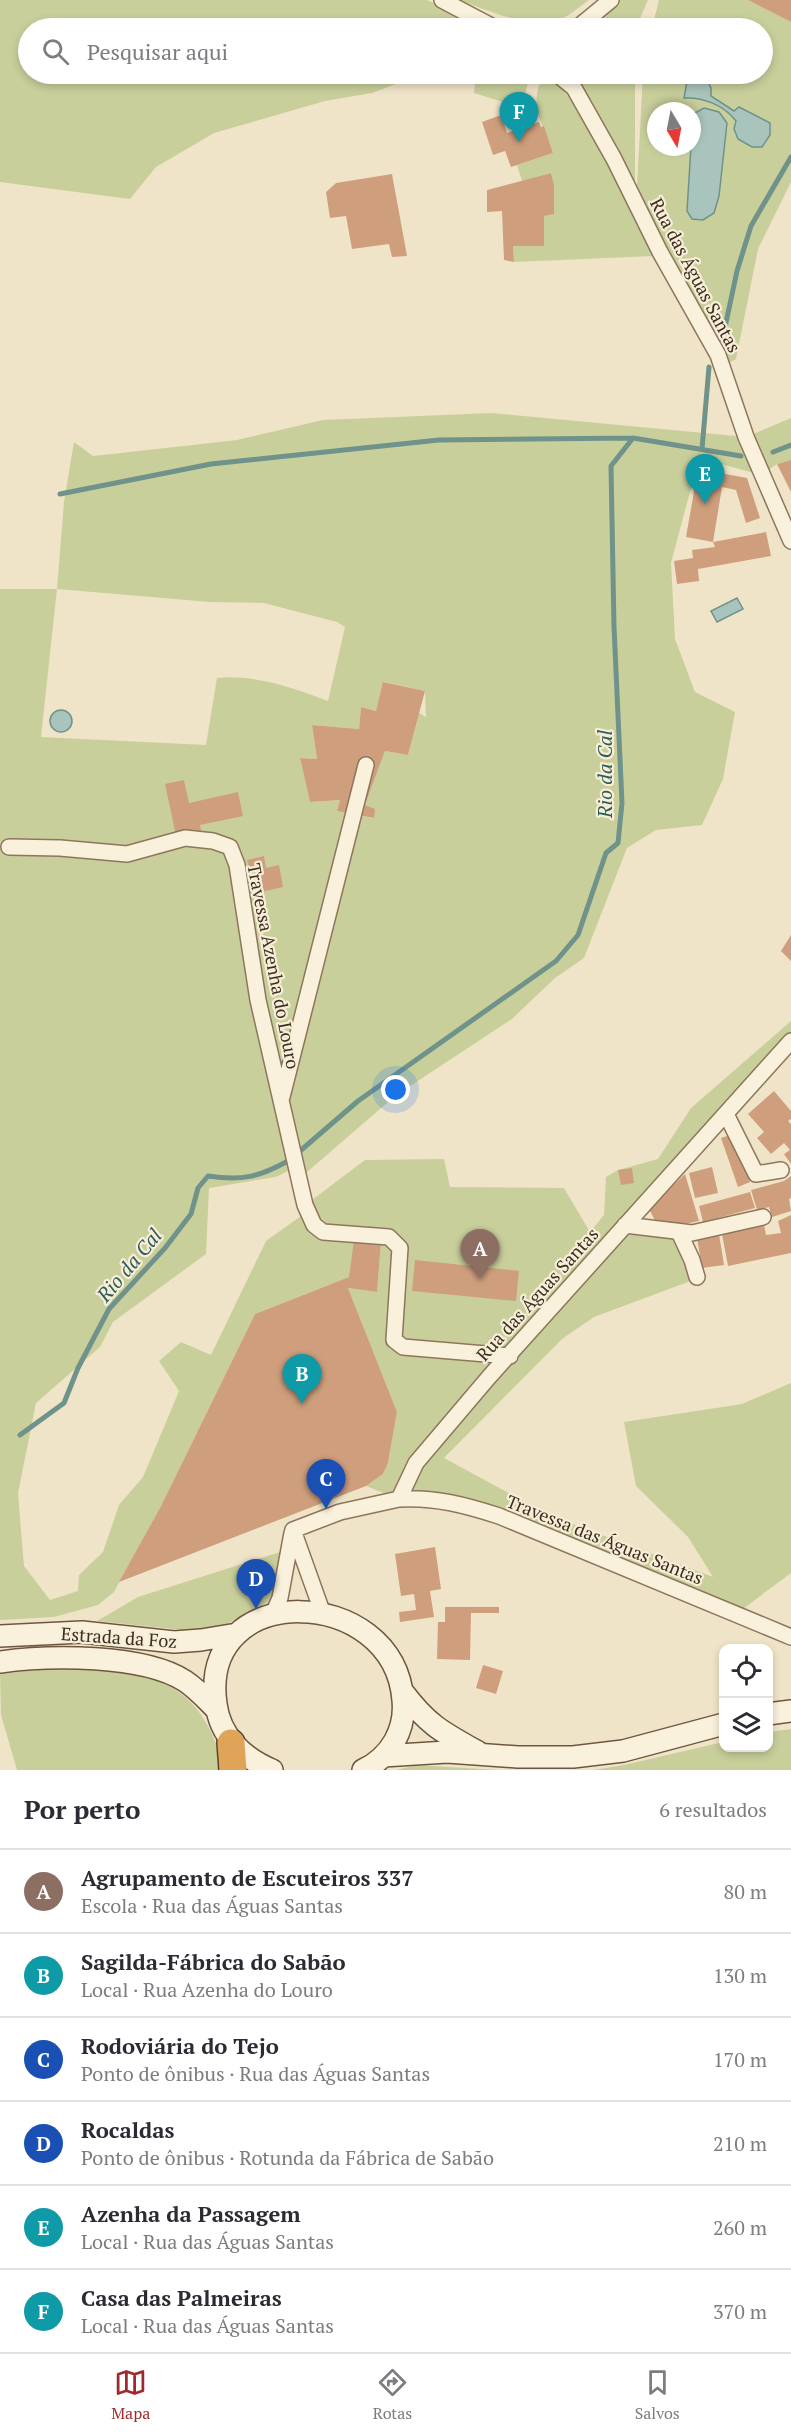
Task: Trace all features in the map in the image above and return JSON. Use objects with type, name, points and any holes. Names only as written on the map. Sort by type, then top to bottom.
[{"type":"highway","points":[[231,1743],[232,1770]]},
{"type":"main road","points":[[272,1770],[231,1743],[222,1727],[213,1688],[216,1670],[223,1651],[249,1624],[273,1614],[306,1611],[323,1614],[357,1627],[371,1636],[393,1664],[403,1692],[418,1712],[437,1730],[481,1753]]},
{"type":"main road","name":"Estrada da Foz","points":[[0,1636],[82,1632],[174,1642],[237,1634]]},
{"type":"main road","name":"Estrada da Foz","points":[[0,1662],[52,1658],[144,1666],[166,1672],[185,1681],[216,1709]]},
{"type":"main road","points":[[370,1766],[396,1740],[402,1724],[403,1692]]},
{"type":"main road","points":[[773,1713],[791,1711]]},
{"type":"main road","points":[[370,1766],[428,1752],[546,1758],[598,1755],[651,1744],[719,1725]]},
{"type":"street","points":[[442,0],[476,18]]},
{"type":"street","points":[[589,18],[611,0]]},
{"type":"street","name":"Rua das Águas Santas","points":[[569,84],[574,88],[614,159],[660,252],[718,355],[746,437],[791,542]]},
{"type":"street","points":[[366,765],[280,1101],[305,1205],[314,1225],[322,1232],[389,1237],[400,1248],[394,1340],[404,1347],[510,1356]]},
{"type":"street","name":"Travessa Azenha do Louro","points":[[9,847],[60,848],[127,854],[185,838],[213,841],[230,848],[237,865],[258,1000],[280,1101]]},
{"type":"street","name":"Rua das Águas Santas","points":[[399,1499],[416,1463],[625,1225],[791,1041]]},
{"type":"street","points":[[726,1114],[756,1174],[781,1170]]},
{"type":"street","points":[[625,1225],[692,1233],[763,1217]]},
{"type":"street","points":[[679,1232],[697,1277]]},
{"type":"street","name":"Travessa das Águas Santas","points":[[399,1499],[425,1497],[453,1501],[499,1516],[791,1637]]},
{"type":"street","points":[[293,1530],[339,1512],[399,1499]]},
{"type":"street","points":[[293,1530],[323,1614]]},
{"type":"street","points":[[273,1614],[280,1598],[293,1530]]},
{"type":"green space","points":[[0,0],[427,0],[466,18],[18,18],[18,84],[396,84],[372,93],[325,101],[214,133],[156,167],[130,199],[0,182]]},
{"type":"green space","points":[[458,0],[589,0],[563,18],[508,17]]},
{"type":"green space","points":[[619,0],[648,0],[640,18],[599,18]]},
{"type":"green space","points":[[659,0],[748,0],[791,22],[791,182],[758,249],[736,359],[722,367],[636,204],[642,84],[773,84],[773,18],[654,18]]},
{"type":"green space","points":[[475,84],[528,84],[519,104],[512,105],[474,93]]},
{"type":"green space","points":[[558,84],[583,117],[609,162],[654,256],[514,262],[513,246],[544,246],[544,216],[554,184],[551,173],[522,181],[517,165],[553,153],[538,112],[539,85]]},
{"type":"green space","points":[[575,84],[635,84],[635,195]]},
{"type":"green space","points":[[491,413],[746,437],[791,418],[791,460],[777,464],[761,475],[699,458],[671,563],[675,639],[695,692],[735,712],[723,779],[702,825],[656,830],[627,848],[584,958],[555,978],[512,1019],[395,1096],[299,1179],[296,1167],[276,1177],[209,1188],[206,1254],[113,1322],[100,1347],[36,1403],[18,1493],[24,1566],[50,1600],[78,1591],[79,1575],[103,1552],[119,1505],[143,1477],[179,1391],[159,1361],[181,1342],[211,1355],[266,1241],[308,1211],[308,1203],[365,1160],[444,1159],[450,1187],[564,1188],[590,1232],[604,1215],[606,1177],[618,1170],[658,1159],[691,1108],[791,1021],[791,1041],[625,1225],[679,1232],[696,1279],[594,1317],[562,1339],[444,1458],[549,1515],[713,1577],[688,1537],[636,1486],[624,1422],[742,1404],[791,1383],[791,1573],[736,1614],[499,1516],[399,1499],[366,1486],[383,1474],[388,1463],[397,1412],[348,1288],[377,1292],[381,1243],[349,1277],[255,1314],[161,1506],[114,1592],[98,1605],[54,1617],[0,1620],[0,589],[57,589],[64,502],[74,442],[93,456],[237,440],[323,420]],"holes":[[[57,589],[210,602],[264,603],[337,622],[345,627],[328,701],[259,680],[217,678],[206,745],[41,737]],[[384,682],[425,691],[426,717],[419,713],[408,755],[385,751],[365,805],[373,818],[337,811],[340,800],[310,802],[300,758],[317,759],[312,725],[359,729],[361,707],[376,711]]]},
{"type":"green space","points":[[283,1551],[276,1590],[269,1602],[227,1624],[192,1631],[97,1621],[138,1597]]},
{"type":"green space","points":[[58,1668],[102,1670],[144,1676],[180,1693],[195,1707],[208,1726],[217,1747],[222,1770],[17,1770],[1,1715],[0,1674]]},
{"type":"green space","points":[[791,1729],[791,1770],[593,1770],[719,1743],[719,1752],[773,1752],[773,1731]]},
{"type":"green space","points":[[417,1765],[498,1770],[396,1770]]},
{"type":"water","points":[[686,84],[709,84],[711,96],[734,111],[739,107],[770,123],[770,135],[762,147],[752,147],[738,139],[734,129],[736,121],[719,106],[698,99],[684,98]]},
{"type":"water","points":[[704,108],[719,112],[727,123],[719,196],[714,213],[703,220],[692,219],[687,211],[690,156],[701,156],[701,110]]},
{"type":"water","points":[[737,598],[743,609],[717,622],[711,611]]},
{"type":"water","points":[[61,710],[69,713],[72,721],[69,729],[61,732],[53,729],[50,721],[53,713]]},
{"type":"building","points":[[748,0],[791,0],[791,22]]},
{"type":"building","points":[[501,115],[507,133],[539,122],[541,127],[544,126],[553,153],[511,167],[505,151],[493,155],[482,122]]},
{"type":"building","points":[[551,173],[554,184],[554,214],[544,216],[544,246],[513,246],[514,262],[504,260],[502,211],[487,212],[487,190]]},
{"type":"building","points":[[392,174],[407,256],[392,257],[389,244],[352,249],[346,216],[330,218],[326,192],[336,183]]},
{"type":"building","points":[[791,460],[791,492],[777,464]]},
{"type":"building","points":[[698,469],[747,478],[760,518],[746,523],[736,490],[722,487],[713,542],[686,537]]},
{"type":"building","points":[[766,532],[771,556],[698,569],[699,581],[677,584],[674,561],[693,558],[692,550],[715,547],[713,542]]},
{"type":"building","points":[[383,682],[425,691],[408,755],[385,751],[365,805],[375,809],[374,818],[337,811],[340,800],[310,802],[300,758],[317,759],[312,725],[359,729],[361,707],[376,711]]},
{"type":"building","points":[[184,780],[189,803],[238,792],[243,816],[200,825],[201,831],[176,836],[165,784]]},
{"type":"building","points":[[264,856],[266,868],[279,865],[283,887],[261,892],[257,870],[250,872],[247,860]]},
{"type":"building","points":[[791,935],[791,961],[781,951]]},
{"type":"building","points":[[774,1091],[791,1111],[791,1119],[788,1121],[791,1124],[791,1164],[784,1154],[790,1150],[784,1143],[771,1154],[757,1138],[764,1132],[748,1114]]},
{"type":"building","points":[[733,1134],[748,1170],[750,1182],[738,1187],[721,1138]]},
{"type":"building","points":[[712,1167],[718,1193],[695,1198],[689,1173]]},
{"type":"building","points":[[632,1168],[634,1183],[621,1185],[618,1170]]},
{"type":"building","points":[[685,1174],[699,1221],[672,1227],[658,1226],[649,1209]]},
{"type":"building","points":[[791,1176],[791,1198],[789,1199],[791,1211],[772,1217],[769,1207],[757,1210],[751,1190],[784,1181]]},
{"type":"building","points":[[750,1192],[755,1208],[703,1222],[699,1206]]},
{"type":"building","points":[[791,1215],[791,1253],[728,1266],[722,1234],[764,1225],[766,1235],[781,1233],[778,1221]]},
{"type":"building","points":[[719,1234],[724,1265],[702,1268],[697,1238]]},
{"type":"building","points":[[354,1240],[381,1243],[377,1292],[348,1288],[397,1412],[388,1463],[383,1474],[366,1486],[119,1582],[161,1506],[255,1314],[349,1277]]},
{"type":"building","points":[[415,1260],[519,1271],[516,1301],[412,1291]]},
{"type":"building","points":[[435,1547],[441,1589],[430,1591],[434,1617],[400,1622],[399,1612],[416,1610],[414,1594],[401,1596],[395,1554]]},
{"type":"building","points":[[445,1607],[499,1607],[499,1613],[471,1613],[470,1660],[437,1659],[438,1622],[445,1622]]},
{"type":"building","points":[[483,1665],[503,1671],[496,1694],[476,1688]]},
{"type":"waterway","points":[[724,332],[737,271],[751,226],[791,157]]},
{"type":"waterway","points":[[702,449],[709,367]]},
{"type":"waterway","points":[[60,494],[211,464],[439,440],[633,438]]},
{"type":"waterway","name":"Rio da Cal","points":[[300,1151],[358,1101],[556,961],[578,935],[606,853],[618,843],[622,803],[614,627],[611,466],[633,438],[741,456]]},
{"type":"waterway","name":"Rio da Cal","points":[[773,452],[791,445]]},
{"type":"waterway","name":"Rio da Cal","points":[[20,1435],[64,1403],[78,1368],[109,1309],[165,1248],[191,1214],[198,1188],[208,1176],[241,1178],[268,1171],[288,1161]]},
{"type":"place","name":"Casa das Palmeiras","points":[[519,142]]},
{"type":"place","name":"Azenha da Passagem","points":[[705,504]]},
{"type":"place","name":"Agrupamento de Escuteiros 337","points":[[480,1279]]},
{"type":"place","name":"Sagilda-Fábrica do Sabão","points":[[302,1404]]},
{"type":"place","name":"Rodoviária do Tejo","points":[[326,1509]]},
{"type":"place","name":"Rocaldas","points":[[256,1609]]}]
